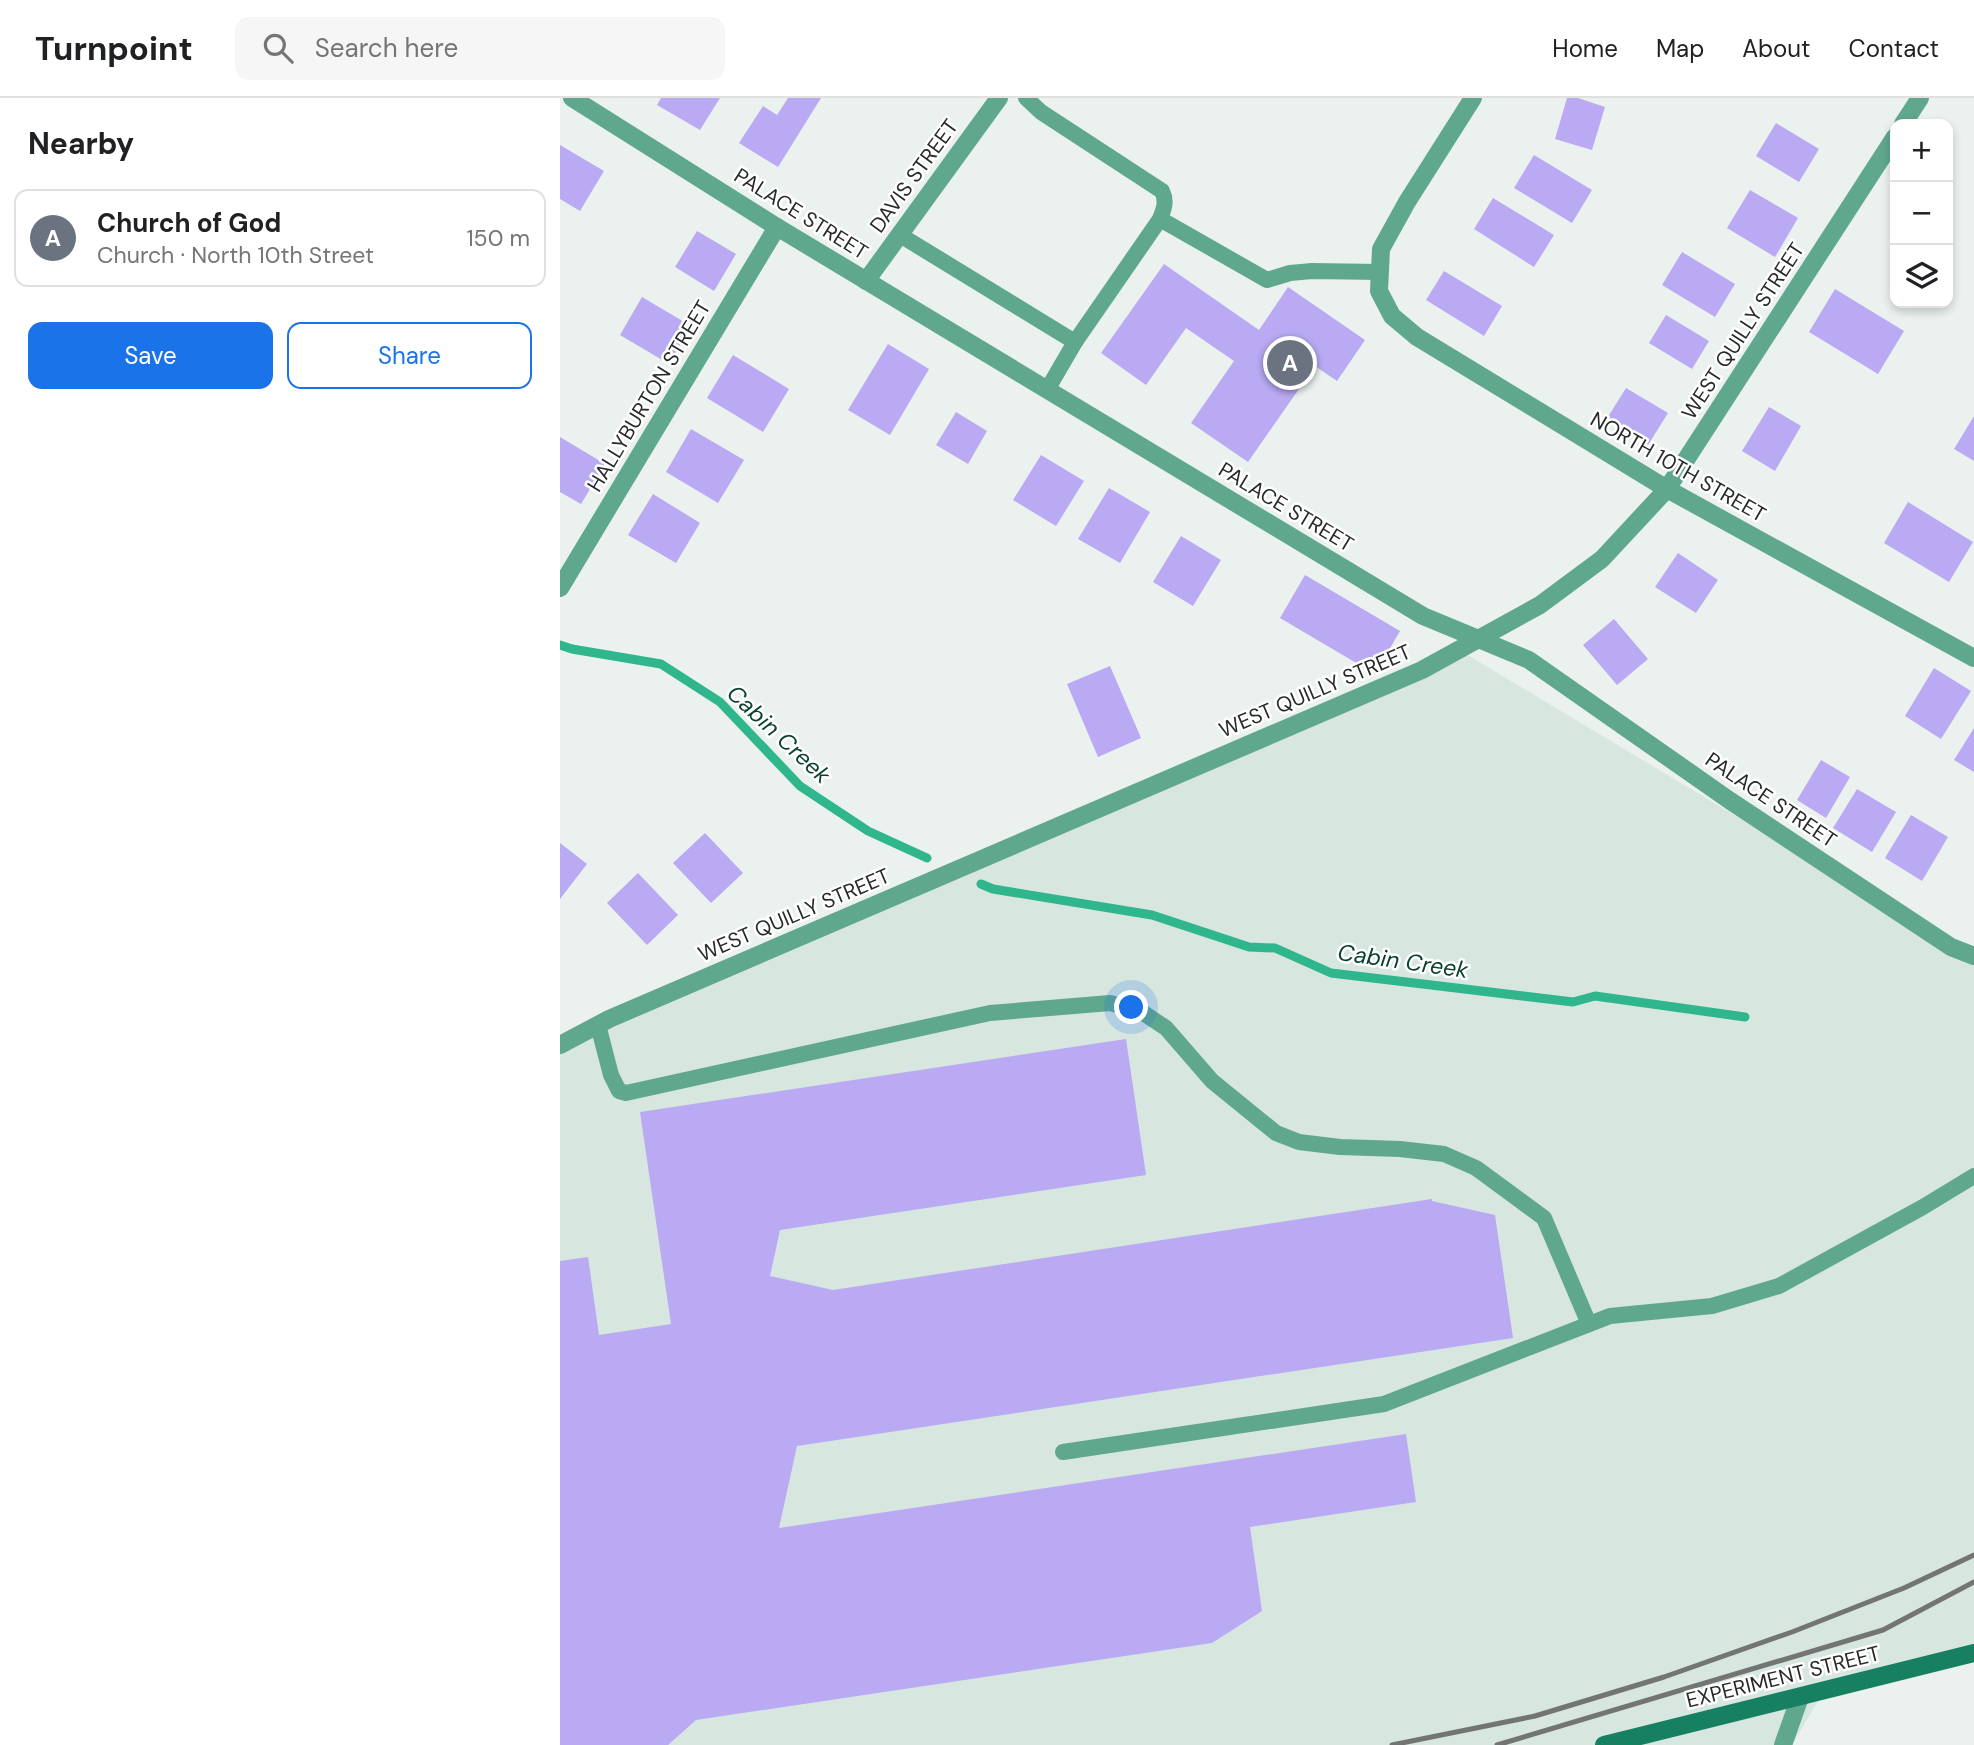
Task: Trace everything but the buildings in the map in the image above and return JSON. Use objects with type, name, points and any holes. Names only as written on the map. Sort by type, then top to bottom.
[{"type":"main road","name":"EXPERIMENT STREET","points":[[1604,1745],[1974,1653]]},
{"type":"street","name":"PALACE STREET","points":[[572,98],[777,227],[1423,616],[1529,660],[1740,807],[1951,947],[1974,956]]},
{"type":"street","name":"DAVIS STREET","points":[[866,281],[999,98]]},
{"type":"street","points":[[1380,272],[1381,249],[1407,202],[1473,98]]},
{"type":"street","points":[[1906,119],[1920,98]]},
{"type":"street","name":"WEST QUILLY STREET","points":[[560,1045],[598,1025],[1422,670],[1540,605],[1602,559],[1667,489],[1890,145]]},
{"type":"street","name":"HALLYBURTON STREET","points":[[560,588],[777,227]]},
{"type":"street","name":"NORTH 10TH STREET","points":[[1380,272],[1379,291],[1392,316],[1417,337],[1667,489],[1974,658]]},
{"type":"street","points":[[1783,1745],[1800,1697]]},
{"type":"lane","points":[[1026,98],[1041,113],[1162,191],[1165,196],[1165,206],[1160,219],[1075,342],[1047,390]]},
{"type":"lane","points":[[1160,219],[1267,281],[1290,273],[1312,271],[1380,272]]},
{"type":"lane","points":[[900,235],[1075,342]]},
{"type":"lane","points":[[598,1025],[611,1075],[619,1091],[626,1093],[990,1013],[1110,1003],[1142,1012],[1166,1028],[1212,1081],[1276,1133],[1299,1142],[1444,1154],[1476,1168],[1544,1217],[1589,1324]]},
{"type":"lane","points":[[1063,1452],[1384,1404],[1610,1316],[1712,1306],[1779,1286],[1923,1208],[1974,1176]]},
{"type":"shaded area","points":[[1466,654],[1974,959],[1974,1662],[1824,1691],[1792,1745],[560,1745],[560,1049]]},
{"type":"waterway","name":"Cabin Creek","points":[[560,645],[661,664],[720,702],[800,786],[868,831],[927,858]]},
{"type":"waterway","name":"Cabin Creek","points":[[981,884],[993,889],[1152,915],[1249,947],[1275,948],[1331,973],[1573,1002],[1595,996],[1745,1017]]},
{"type":"railway","points":[[1392,1745],[1535,1716],[1664,1677],[1792,1632],[1904,1588],[1974,1555]]},
{"type":"railway","points":[[1497,1745],[1883,1630],[1974,1582]]},
{"type":"place","name":"Church of God","points":[[1290,363]]}]
